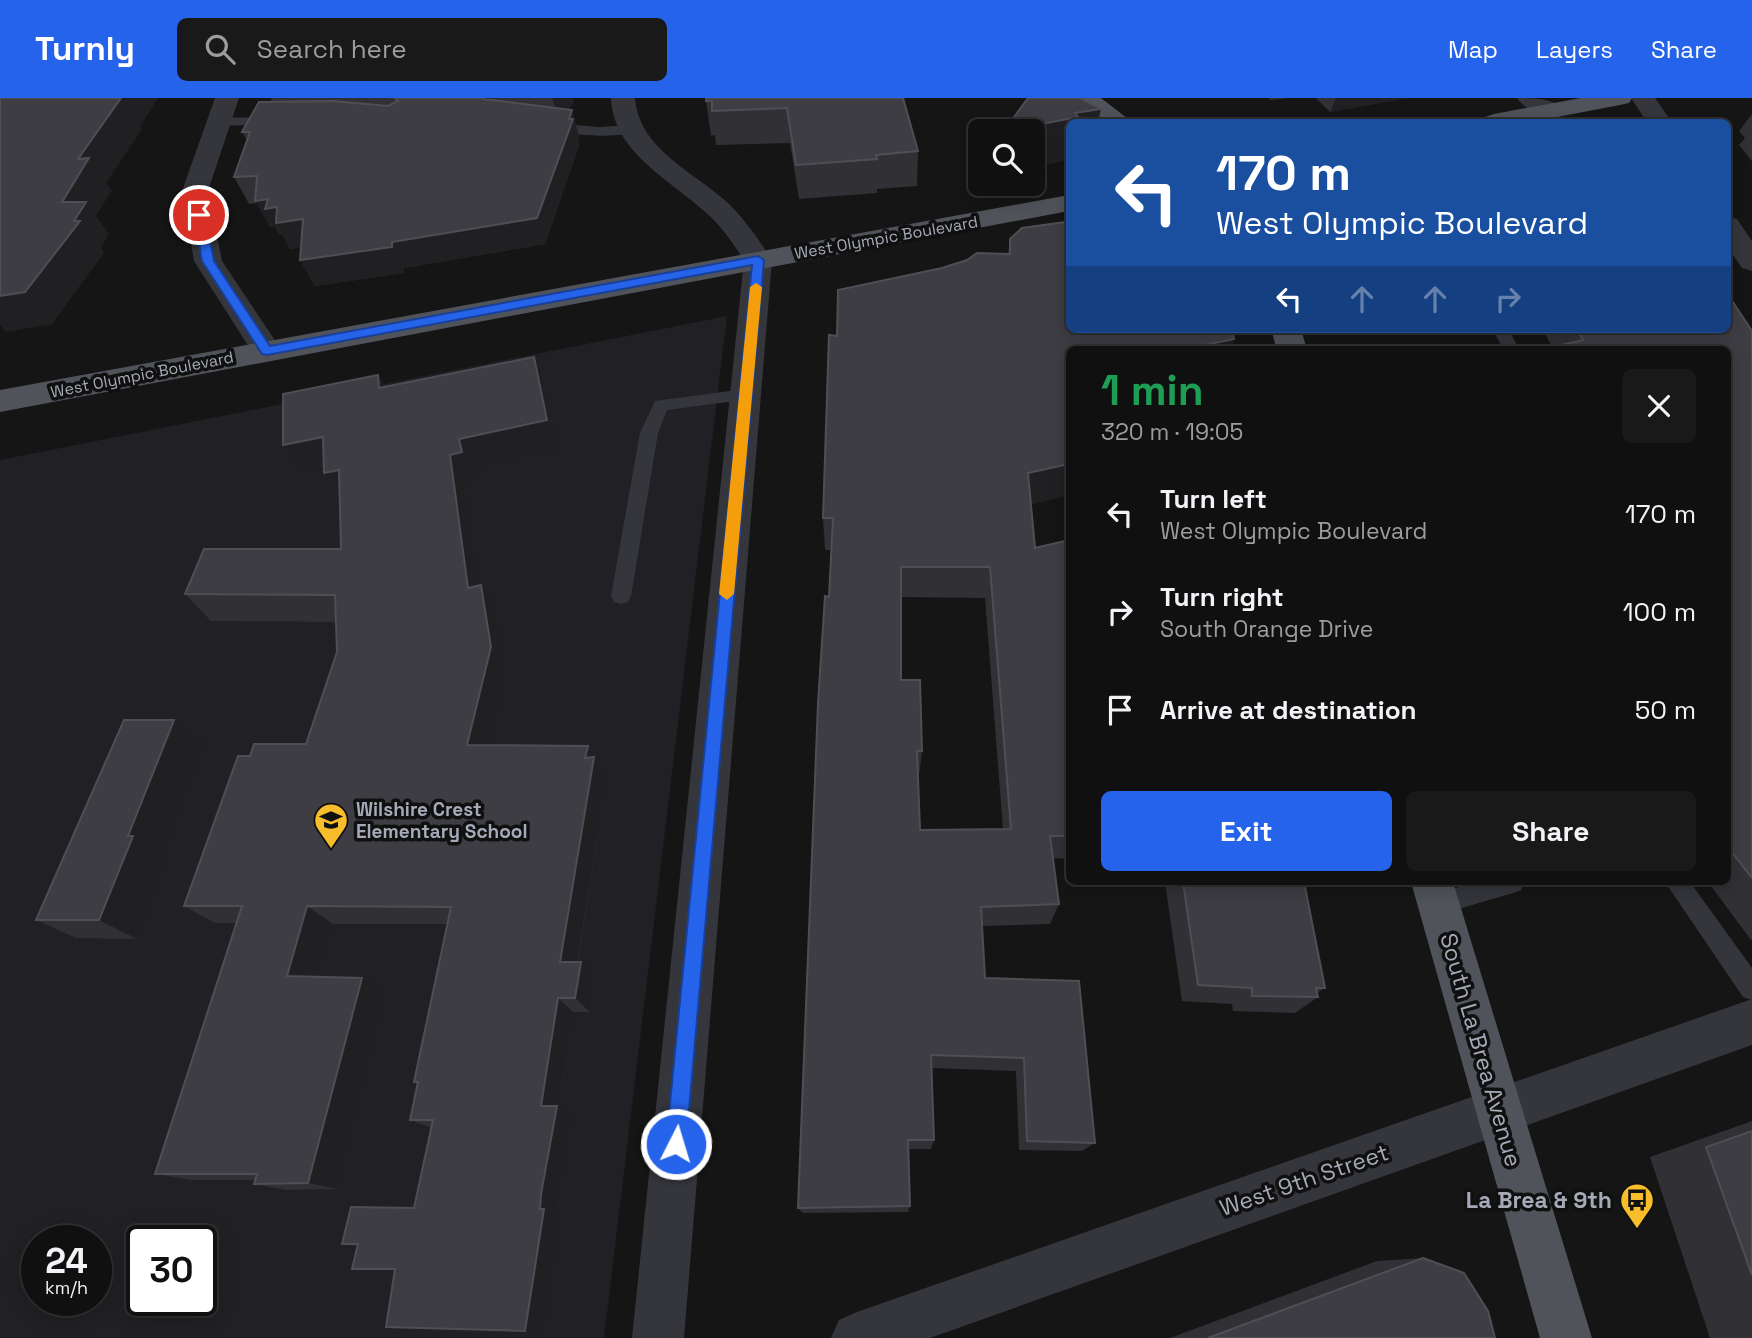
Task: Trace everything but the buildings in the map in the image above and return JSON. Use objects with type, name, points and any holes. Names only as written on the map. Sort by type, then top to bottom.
[{"type":"main road","points":[[1084,98],[1115,119]]},
{"type":"main road","points":[[1106,98],[1130,119]]},
{"type":"main road","points":[[1510,119],[1619,98]]},
{"type":"main road","name":"West Olympic Boulevard","points":[[0,401],[1066,204]]},
{"type":"main road","name":"South La Brea Avenue","points":[[1435,893],[1566,1338]]},
{"type":"street","points":[[1529,98],[1553,111]]},
{"type":"street","points":[[1643,98],[1657,119]]},
{"type":"street","points":[[223,110],[195,191],[208,261],[267,351]]},
{"type":"street","points":[[627,113],[646,149],[722,213],[758,260],[658,1338]]},
{"type":"street","points":[[1731,231],[1752,262]]},
{"type":"street","name":"West 9th Street","points":[[857,1338],[1752,1022]]},
{"type":"lane","points":[[223,110],[291,121]]},
{"type":"lane","points":[[534,125],[591,131],[627,113]]},
{"type":"lane","points":[[621,596],[649,433],[661,405],[746,395]]},
{"type":"lane","points":[[1435,893],[1492,885]]},
{"type":"lane","points":[[1678,885],[1752,988]]},
{"type":"shaded area","name":"Wilshire Crest Elementary School","points":[[727,316],[604,1338],[0,1338],[0,460]]},
{"type":"slow traffic","points":[[727,594],[756,287]]},
{"type":"place","name":"Wilshire Crest Elementary School","points":[[331,850]]},
{"type":"place","name":"La Brea & 9th","points":[[1637,1230]]},
{"type":"route","points":[[199,215],[208,261],[267,351],[758,260],[676,1144]]}]
